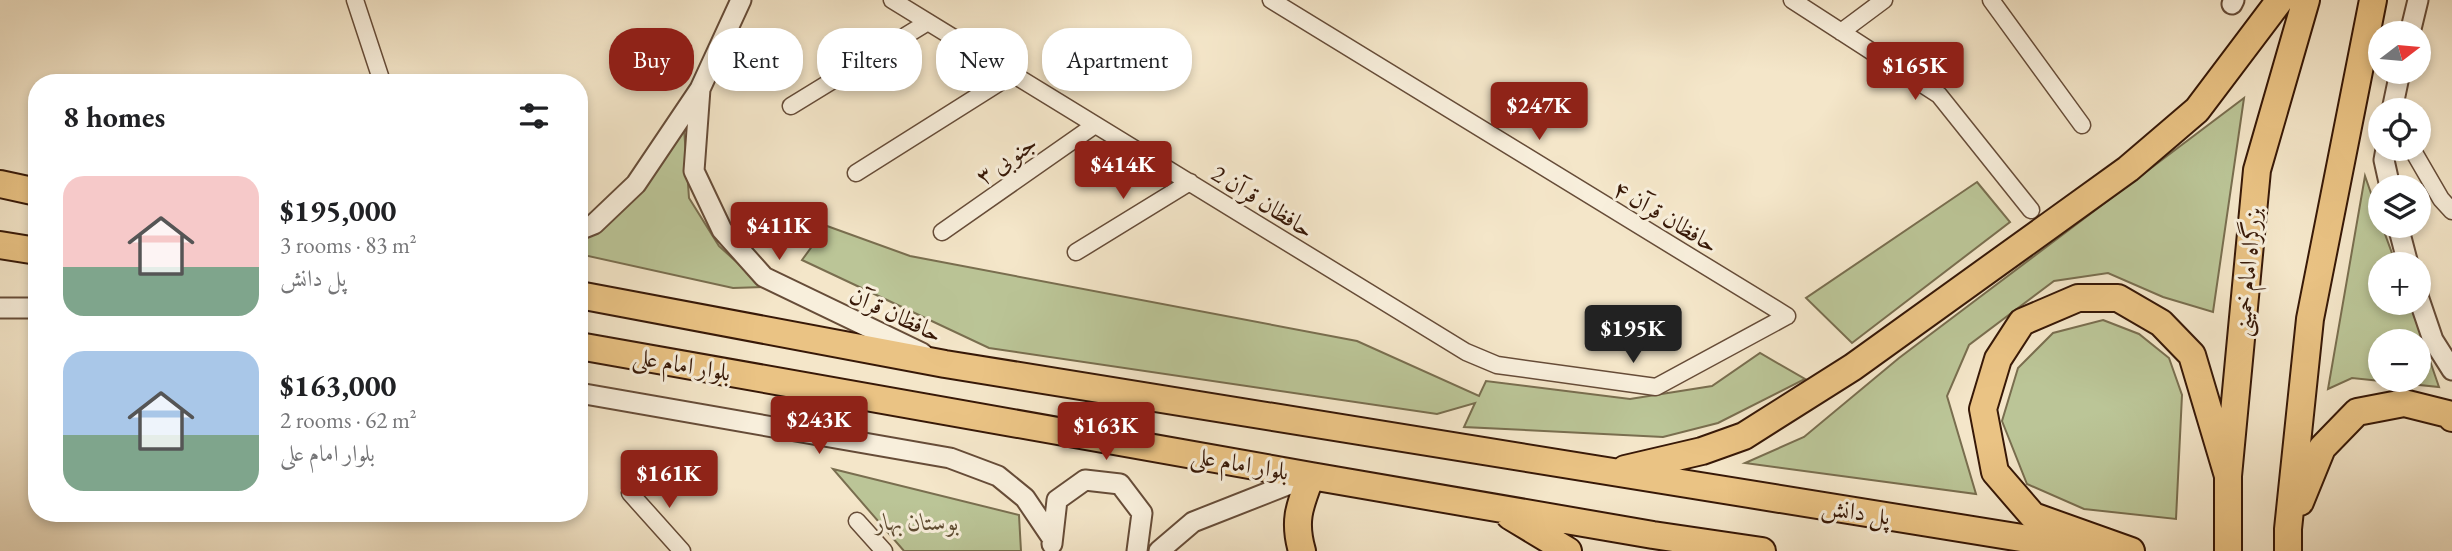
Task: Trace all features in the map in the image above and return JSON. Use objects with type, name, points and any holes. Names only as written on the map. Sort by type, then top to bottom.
[{"type":"highway","points":[[1611,472],[1702,451],[1744,436],[1853,367],[2128,169],[2197,110],[2280,0]]},
{"type":"highway","name":"بزرگراه امام خمینی","points":[[2228,551],[2228,476],[2257,170],[2306,0]]},
{"type":"highway","points":[[2288,540],[2310,319],[2372,0]]},
{"type":"highway","points":[[0,184],[28,190]]},
{"type":"highway","points":[[0,244],[28,249]]},
{"type":"highway","name":"بلوار امام علی","points":[[588,297],[945,364],[1611,472]]},
{"type":"highway","points":[[2131,551],[2033,516],[1995,472],[1983,409],[1998,359],[2022,322],[2078,298],[2118,298],[2161,323],[2192,355],[2228,476]]},
{"type":"highway","name":"بلوار امام علی","points":[[588,348],[1653,535]]},
{"type":"highway","points":[[2288,540],[2322,448],[2357,412],[2404,403],[2448,414],[2452,418]]},
{"type":"highway","name":"پل دانش","points":[[1611,472],[2102,551]]},
{"type":"highway","points":[[1302,551],[1296,530],[1300,506],[1311,476]]},
{"type":"highway","points":[[1496,508],[1568,551]]},
{"type":"highway","points":[[1653,535],[1700,551]]},
{"type":"highway","points":[[1653,535],[1762,551]]},
{"type":"street","points":[[355,0],[379,74]]},
{"type":"street","name":"حافظان قرآن","points":[[741,0],[700,89],[694,171],[722,230],[764,277],[945,364]]},
{"type":"street","name":"حافظان قرآن 2","points":[[892,0],[938,28]]},
{"type":"street","name":"حافظان قرآن ۴","points":[[1271,0],[1787,316]]},
{"type":"street","points":[[1792,0],[1938,95],[2031,210]]},
{"type":"street","points":[[1842,32],[1884,0]]},
{"type":"street","points":[[1991,0],[2082,125]]},
{"type":"street","points":[[2413,21],[2418,0]]},
{"type":"street","points":[[791,106],[928,22]]},
{"type":"street","name":"حافظان قرآن 2","points":[[1028,83],[1466,352],[1497,365],[1656,387],[1787,316]]},
{"type":"street","points":[[588,226],[594,224],[636,184],[700,89]]},
{"type":"street","points":[[856,173],[986,91]]},
{"type":"street","name":"جنوبی ۳","points":[[943,232],[1095,125]]},
{"type":"street","points":[[2419,161],[2441,199],[2452,211]]},
{"type":"street","points":[[1076,252],[1190,183]]},
{"type":"street","points":[[0,308],[28,308]]},
{"type":"street","points":[[2424,315],[2432,340],[2452,370]]},
{"type":"street","points":[[588,395],[950,458],[998,476],[1025,498],[1052,545]]},
{"type":"street","points":[[1159,551],[1193,522],[1311,476]]},
{"type":"street","points":[[1052,545],[1058,500],[1085,480],[1120,484],[1142,513],[1137,551]]},
{"type":"street","points":[[630,493],[682,551]]},
{"type":"street","points":[[857,521],[884,551]]},
{"type":"green space","points":[[2244,98],[2213,312],[2163,297],[2108,273],[2054,281],[1969,345],[1947,396],[1976,494],[1745,463],[1804,437],[1899,358]]},
{"type":"green space","points":[[684,128],[689,198],[719,246],[764,287],[733,288],[588,256],[588,229]]},
{"type":"green space","points":[[2365,176],[2368,185],[2368,238],[2386,238],[2392,252],[2368,252],[2368,315],[2414,315],[2419,329],[2368,329],[2368,380],[2352,378],[2328,389]]},
{"type":"green space","points":[[1977,182],[2010,222],[1852,343],[1806,298]]},
{"type":"green space","points":[[827,226],[910,256],[1357,341],[1479,396],[1486,381],[1630,399],[1712,386],[1760,353],[1805,379],[1718,423],[1663,437],[1464,427],[1475,403],[1437,414],[989,348],[802,260]]},
{"type":"green space","points":[[2103,320],[2139,334],[2169,358],[2182,395],[2176,519],[2084,509],[2027,484],[2002,421],[2018,368],[2053,333]]},
{"type":"green space","points":[[2431,364],[2439,387],[2431,386]]},
{"type":"green space","name":"بوستان بهار","points":[[833,469],[1019,515],[1021,551],[904,551]]}]
